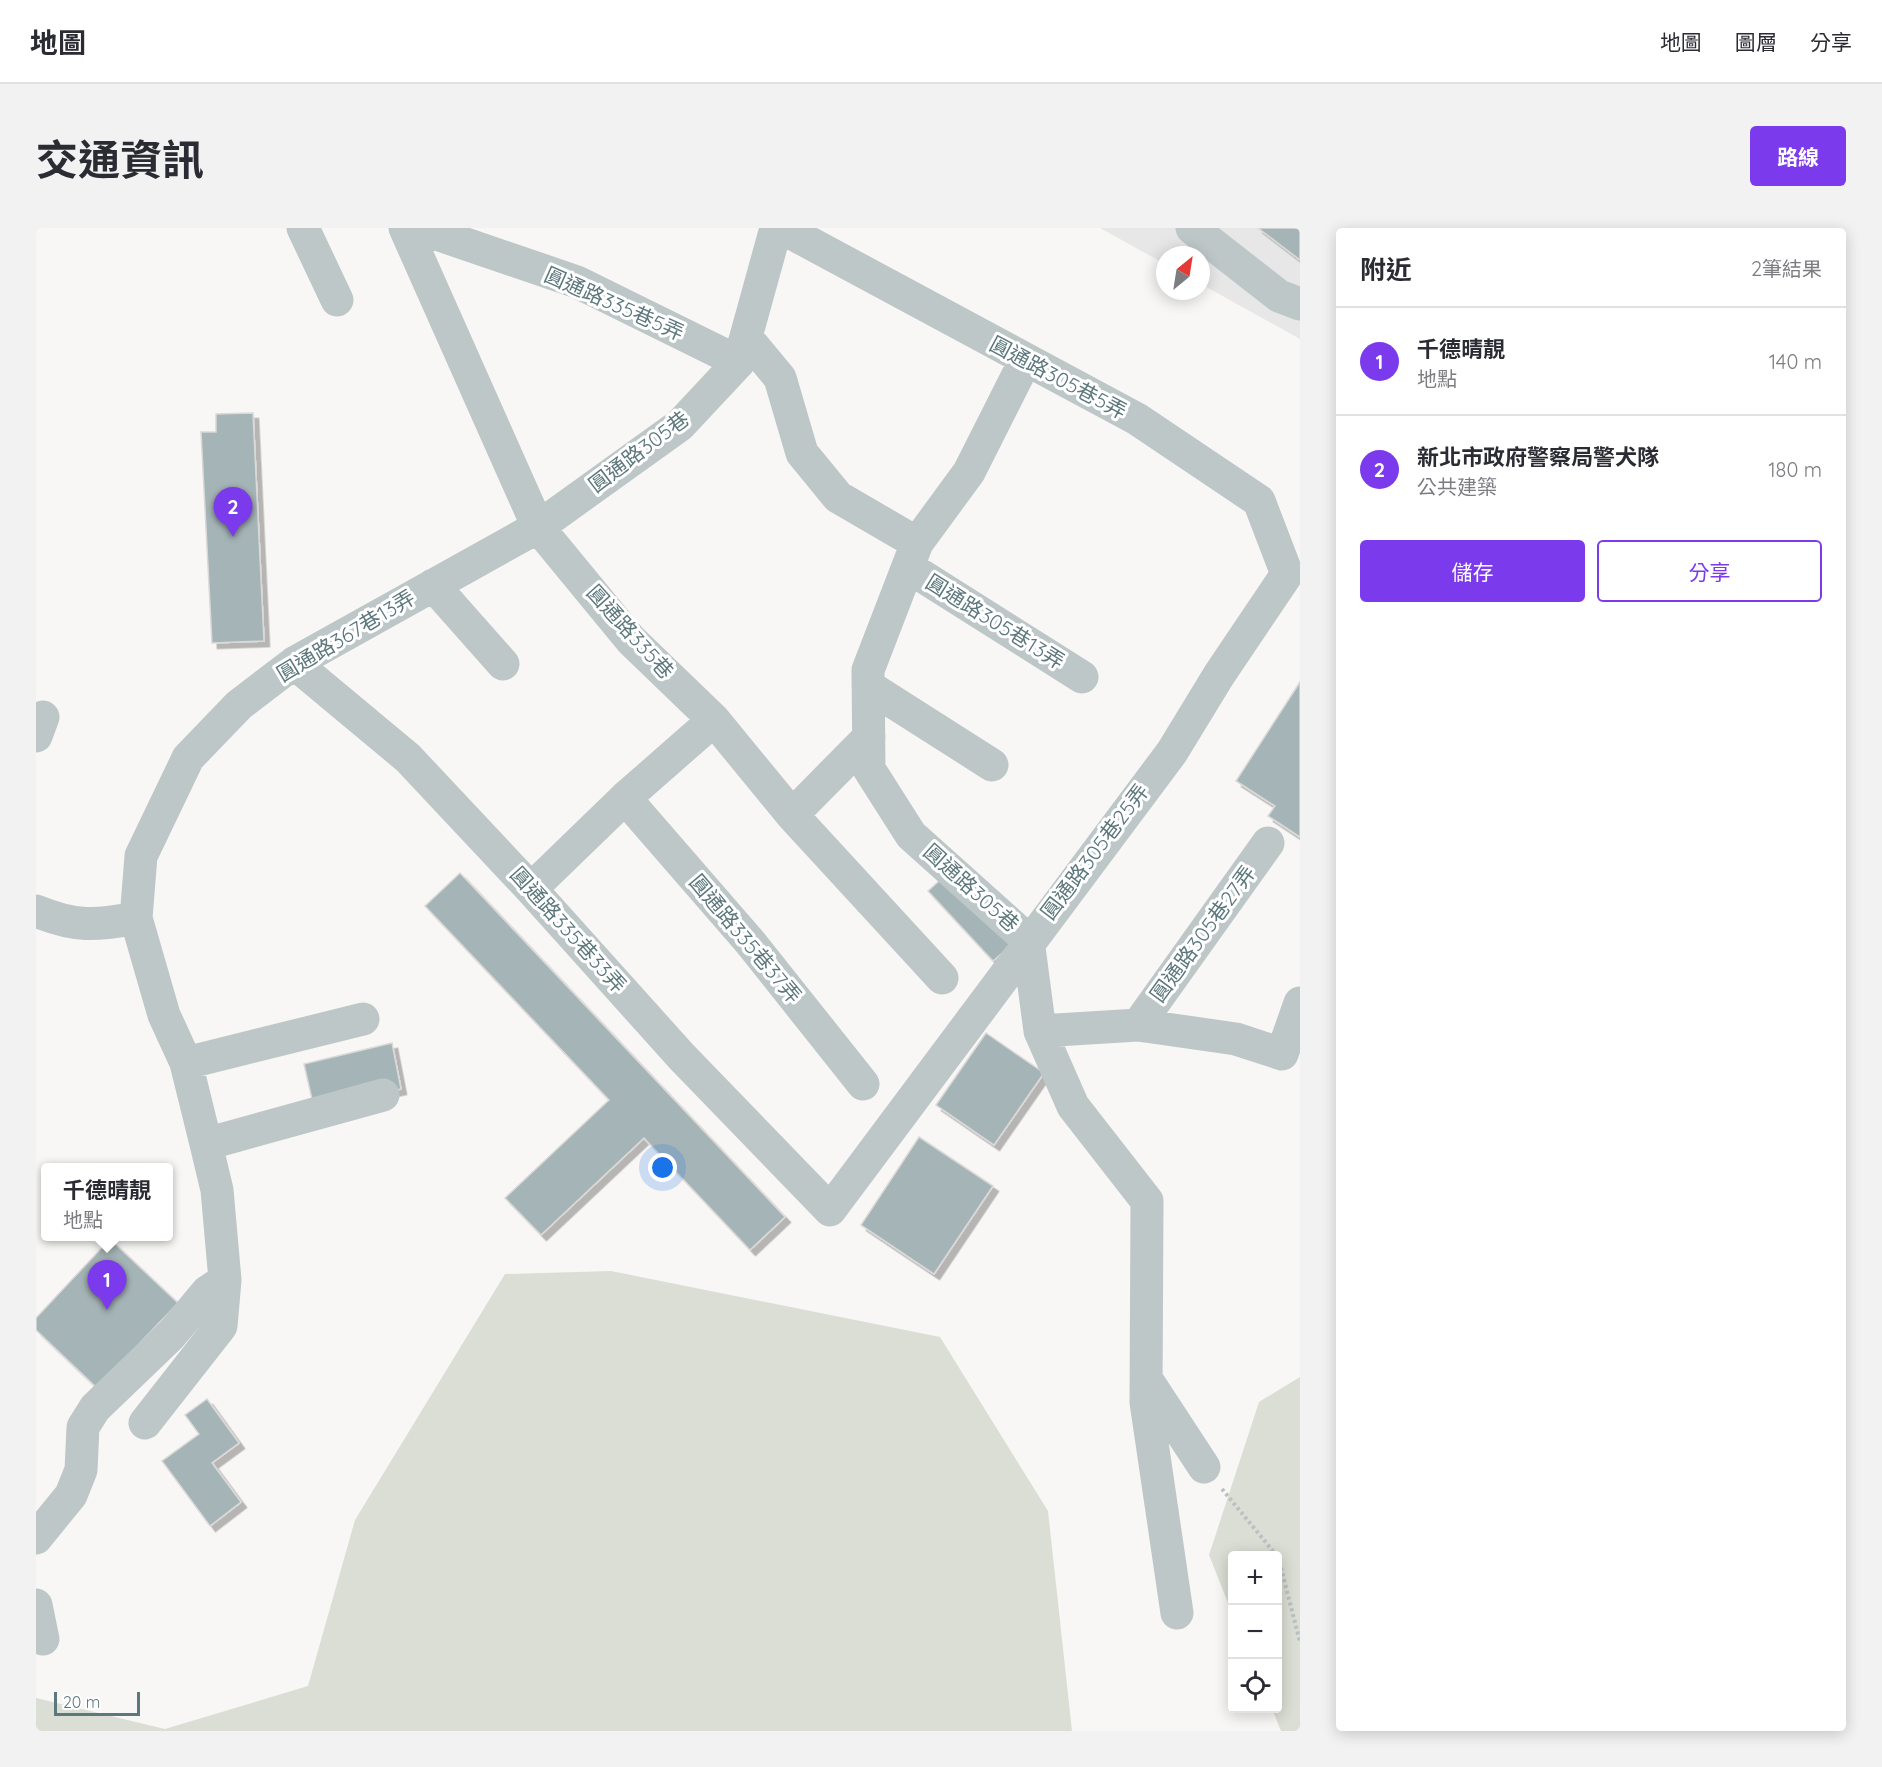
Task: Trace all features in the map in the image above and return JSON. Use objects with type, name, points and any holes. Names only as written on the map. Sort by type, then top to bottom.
[{"type":"street","points":[[303,228],[337,300]]},
{"type":"street","name":"圓通路335巷","points":[[405,228],[538,526],[631,640],[714,720],[792,815],[942,978]]},
{"type":"street","name":"圓通路335巷5弄","points":[[419,228],[577,282],[742,350]]},
{"type":"street","name":"圓通路305巷","points":[[538,526],[680,425],[742,350],[776,228]]},
{"type":"street","name":"圓通路305巷5弄","points":[[782,228],[1025,361],[1137,419],[1259,501],[1287,574]]},
{"type":"street","points":[[1192,228],[1279,296],[1300,304]]},
{"type":"street","points":[[742,350],[780,378],[802,453],[838,497],[913,555]]},
{"type":"street","name":"圓通路305巷","points":[[1025,361],[969,472],[913,555],[868,670],[869,769],[911,835],[1028,940],[1041,1031],[1072,1106],[1147,1201],[1146,1390],[1177,1613]]},
{"type":"street","name":"圓通路367巷13弄","points":[[136,918],[141,856],[188,758],[238,705],[294,663],[538,526]]},
{"type":"street","name":"圓通路305巷13弄","points":[[913,555],[1082,677]]},
{"type":"street","name":"圓通路305巷25弄","points":[[830,1210],[1028,940],[1172,752],[1219,675],[1287,574]]},
{"type":"street","points":[[433,585],[503,664]]},
{"type":"street","name":"圓通路335巷33弄","points":[[294,663],[408,758],[531,889],[681,1056],[830,1210]]},
{"type":"street","points":[[868,686],[992,765]]},
{"type":"street","points":[[531,889],[624,798],[714,720]]},
{"type":"street","points":[[792,815],[869,736]]},
{"type":"street","name":"圓通路335巷37弄","points":[[624,798],[750,942],[863,1084]]},
{"type":"street","name":"圓通路305巷27弄","points":[[1138,1025],[1268,843]]},
{"type":"street","points":[[36,911],[59,921],[97,926],[136,918],[164,1015],[186,1063],[217,1190],[225,1280],[221,1326],[145,1423]]},
{"type":"street","points":[[1041,1031],[1138,1025],[1236,1039],[1282,1054],[1300,1003]]},
{"type":"street","points":[[186,1063],[363,1019]]},
{"type":"street","points":[[206,1144],[383,1095]]},
{"type":"street","points":[[36,1538],[71,1495],[81,1470],[83,1427],[95,1408],[171,1335],[207,1292],[225,1280]]},
{"type":"street","points":[[1146,1390],[1204,1467]]},
{"type":"street","points":[[36,1605],[43,1639]]},
{"type":"path","points":[[1204,1467],[1273,1551]]},
{"type":"path","points":[[1282,1575],[1300,1642]]},
{"type":"shaded area","points":[[1100,228],[1300,228],[1300,339],[1210,289],[1210,246],[1156,246],[1156,259]]},
{"type":"shaded area","points":[[611,1271],[940,1337],[1048,1511],[1072,1731],[36,1731],[36,1698],[165,1729],[308,1686],[355,1520],[505,1274]]},
{"type":"shaded area","points":[[1300,1377],[1300,1731],[1281,1731],[1274,1713],[1282,1713],[1282,1551],[1228,1551],[1228,1603],[1209,1555],[1259,1402]]},
{"type":"building","points":[[1258,228],[1300,228],[1300,260]]},
{"type":"building","points":[[253,413],[264,641],[212,643],[201,432],[216,432],[216,414]]},
{"type":"building","points":[[1300,682],[1300,837],[1268,816],[1275,806],[1236,781]]},
{"type":"building","points":[[460,873],[785,1217],[750,1250],[644,1138],[541,1235],[505,1198],[609,1100],[425,906]]},
{"type":"building","points":[[948,873],[1016,941],[993,961],[928,891]]},
{"type":"building","points":[[986,1033],[1044,1073],[994,1145],[936,1105]]},
{"type":"building","points":[[392,1043],[401,1089],[314,1108],[304,1064]]},
{"type":"building","points":[[919,1137],[993,1186],[934,1274],[861,1225]]},
{"type":"building","points":[[108,1241],[112,1241],[178,1303],[97,1388],[36,1330],[36,1318]]},
{"type":"building","points":[[207,1399],[239,1443],[212,1463],[241,1502],[210,1526],[162,1461],[199,1434],[185,1415]]},
{"type":"place","name":"新北市政府警察局警犬隊","points":[[233,537]]},
{"type":"place","name":"千德晴靚","points":[[107,1310]]}]
